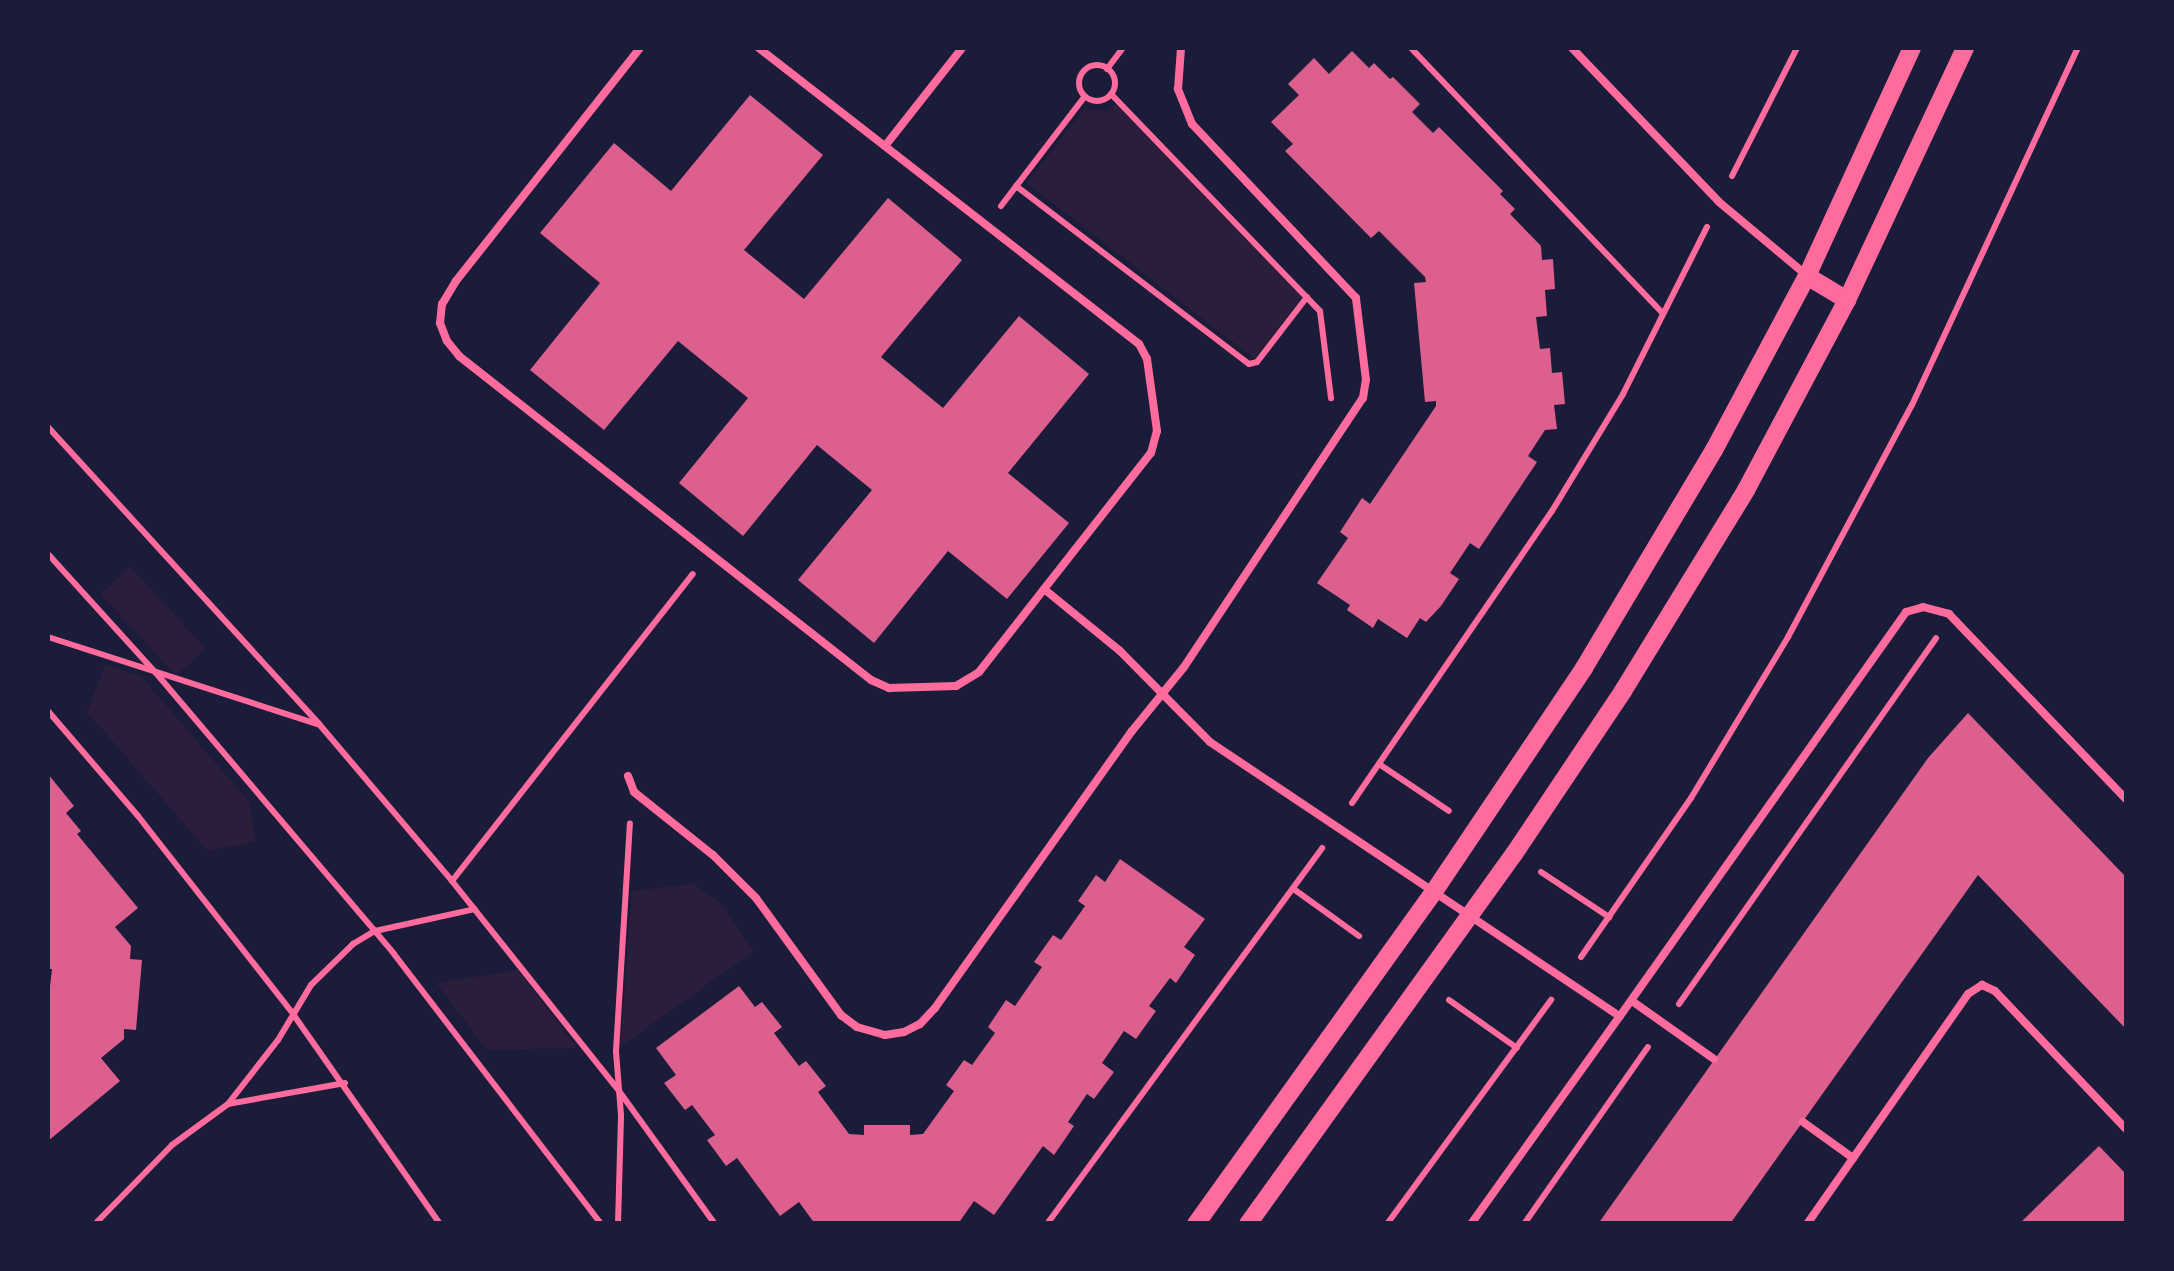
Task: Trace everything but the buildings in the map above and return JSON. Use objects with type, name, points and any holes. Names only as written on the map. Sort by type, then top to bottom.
[{"type":"street","points":[[1196,1224],[1433,894],[1584,668],[1714,450],[1806,276],[1912,48]]},
{"type":"street","points":[[1248,1224],[1470,920],[1623,690],[1746,490],[1847,300],[1965,48]]},
{"type":"street","points":[[1806,276],[1847,300]]},
{"type":"lane","points":[[640,48],[456,281],[442,304],[440,323],[459,356],[870,680],[889,688],[956,686],[980,672],[1151,453],[1157,431],[1148,359],[1139,344],[759,48]]},
{"type":"lane","points":[[885,146],[962,48]]},
{"type":"lane","points":[[628,776],[634,792],[740,880],[842,1015],[857,1028],[885,1036],[920,1024],[935,1008],[1162,696],[1336,444],[1360,407],[1366,388],[1362,319],[1356,298],[1192,124],[1178,88],[1181,48]]},
{"type":"lane","points":[[1572,48],[1719,202],[1806,276]]},
{"type":"lane","points":[[1044,589],[1120,651],[1210,742],[1470,920],[1620,1016]]},
{"type":"lane","points":[[1471,1224],[1632,1001],[1896,621],[1923,607],[1938,608],[1952,617],[2126,799]]},
{"type":"lane","points":[[1806,1224],[1972,988],[1982,985],[1995,991],[2126,1129]]},
{"type":"lane","points":[[1632,1001],[1714,1059]]},
{"type":"lane","points":[[1803,1122],[1853,1158]]},
{"type":"path","points":[[1107,68],[1124,48]]},
{"type":"path","points":[[1411,48],[1663,314]]},
{"type":"path","points":[[1730,181],[1798,48]]},
{"type":"path","points":[[1578,963],[1691,798],[1788,637],[1912,405],[2078,48]]},
{"type":"path","points":[[1107,68],[1115,80],[1111,94],[1098,100],[1085,96],[1080,83],[1085,70],[1107,68]]},
{"type":"path","points":[[1111,94],[1322,316],[1336,444]]},
{"type":"path","points":[[986,225],[1085,96]]},
{"type":"path","points":[[1016,186],[1249,364],[1256,362],[1306,297]]},
{"type":"path","points":[[1347,811],[1552,511],[1623,394],[1708,224]]},
{"type":"path","points":[[48,426],[320,724],[452,881],[619,1092],[715,1224]]},
{"type":"path","points":[[452,881],[709,553]]},
{"type":"path","points":[[48,554],[156,673],[375,931],[600,1224]]},
{"type":"path","points":[[1524,1224],[1952,617]]},
{"type":"path","points":[[48,636],[320,724]]},
{"type":"path","points":[[48,711],[138,816],[345,1082],[440,1224]]},
{"type":"path","points":[[1379,764],[1452,813]]},
{"type":"path","points":[[618,1224],[618,990],[634,792]]},
{"type":"path","points":[[1048,1224],[1323,847]]},
{"type":"path","points":[[1536,869],[1609,918]]},
{"type":"path","points":[[1295,890],[1359,936]]},
{"type":"path","points":[[95,1224],[172,1145],[228,1104],[330,963],[375,931],[475,909]]},
{"type":"path","points":[[1387,1224],[1554,997]]},
{"type":"path","points":[[1447,998],[1517,1048]]},
{"type":"path","points":[[228,1104],[345,1082]]},
{"type":"shaded area","points":[[1116,104],[1302,297],[1255,359],[1027,183],[1084,109],[1106,111]]},
{"type":"shaded area","points":[[130,567],[206,648],[176,675],[101,594]]},
{"type":"shaded area","points":[[105,665],[141,676],[250,803],[255,842],[208,851],[87,712]]},
{"type":"shaded area","points":[[693,884],[718,901],[754,951],[620,1047],[632,891]]},
{"type":"shaded area","points":[[518,970],[577,1048],[487,1050],[436,983]]}]
